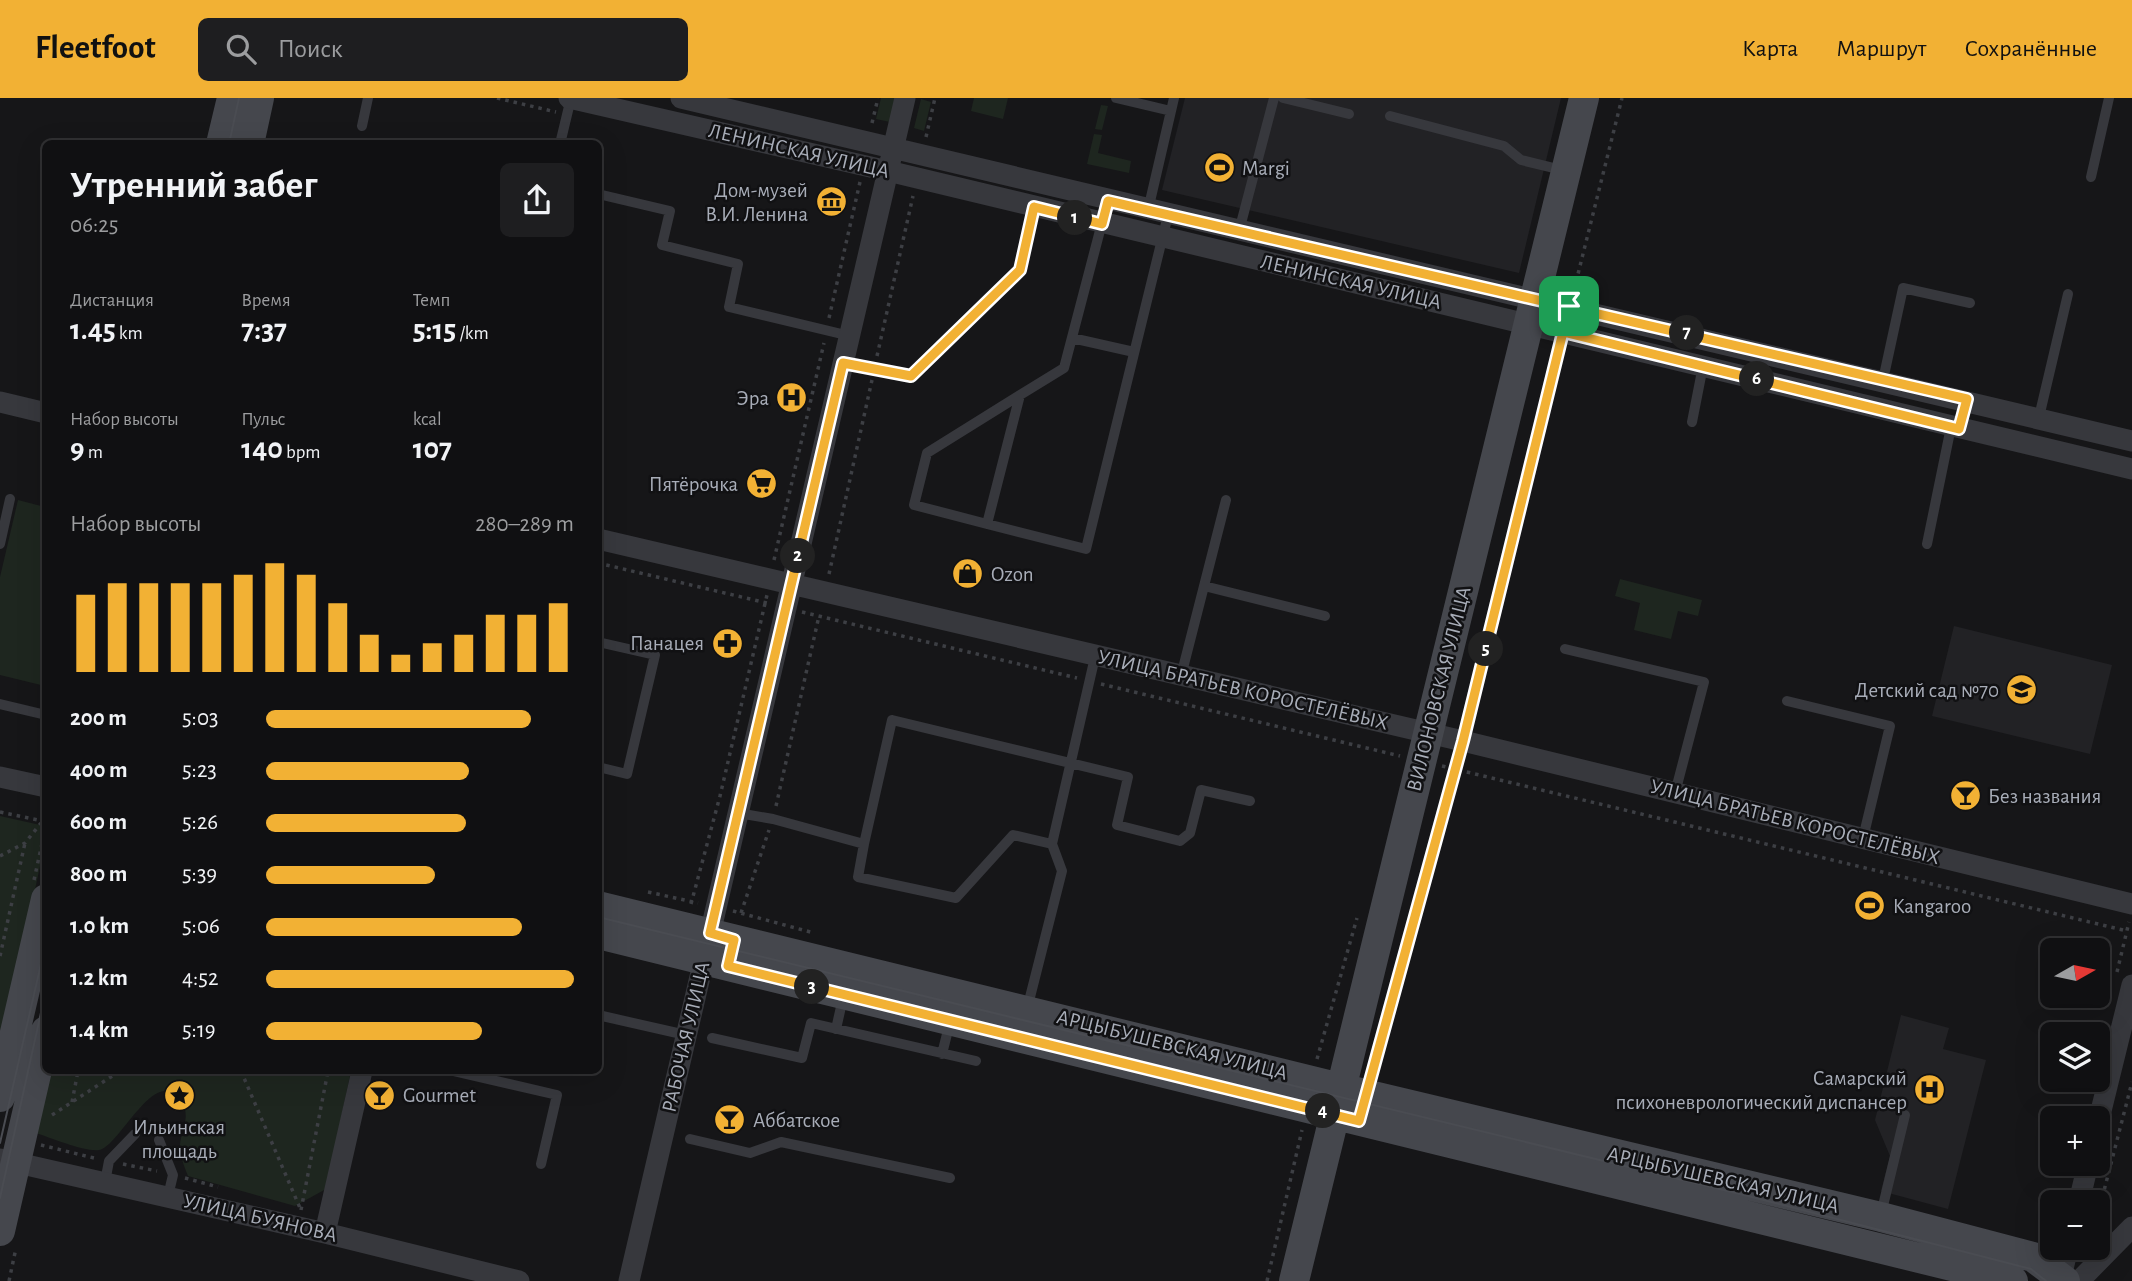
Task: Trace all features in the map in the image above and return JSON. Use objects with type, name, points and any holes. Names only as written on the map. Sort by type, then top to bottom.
[{"type":"main road","points":[[222,140],[232,98]]},
{"type":"main road","points":[[250,140],[259,98]]},
{"type":"main road","name":"ВИЛОНОВСКАЯ УЛИЦА","points":[[1294,1281],[1338,1101],[1416,754],[1532,311],[1584,98]]},
{"type":"main road","name":"АРЦЫБУШЕВСКАЯ УЛИЦА","points":[[602,906],[707,940],[844,995],[950,1020],[1306,1093],[2013,1281]]},
{"type":"main road","points":[[0,1097],[42,916]]},
{"type":"main road","name":"АРЦЫБУШЕВСКАЯ УЛИЦА","points":[[602,934],[707,940],[1027,1009],[1306,1093]]},
{"type":"main road","points":[[0,1231],[8,1161],[42,1045]]},
{"type":"main road","name":"АРЦЫБУШЕВСКАЯ УЛИЦА","points":[[1338,1101],[1881,1217],[2033,1257],[2066,1280]]},
{"type":"street","name":"ЛЕНИНСКАЯ УЛИЦА","points":[[570,98],[888,171],[1296,270],[1532,311],[1569,306],[1883,380],[1960,417],[2039,417],[2132,440]]},
{"type":"street","name":"ЛЕНИНСКАЯ УЛИЦА","points":[[681,98],[1332,253],[1532,311],[1563,332],[1703,366],[1960,417],[2132,469]]},
{"type":"street","name":"РАБОЧАЯ УЛИЦА","points":[[629,1281],[905,98]]},
{"type":"street","points":[[0,402],[42,413]]},
{"type":"street","name":"УЛИЦА БРАТЬЕВ КОРОСТЕЛЁВЫХ","points":[[602,540],[771,577],[1181,676],[1416,754],[1463,741],[2132,904]]},
{"type":"street","points":[[0,777],[42,786]]},
{"type":"street","points":[[2102,1106],[2132,985]]},
{"type":"street","points":[[325,1233],[361,1074]]},
{"type":"street","name":"УЛИЦА БУЯНОВА","points":[[8,1161],[168,1196],[519,1281]]},
{"type":"street","points":[[2066,1280],[2132,1227]]},
{"type":"street","points":[[2066,1280],[2067,1260]]},
{"type":"lane","points":[[362,127],[368,98]]},
{"type":"lane","points":[[561,140],[570,98]]},
{"type":"lane","points":[[1115,98],[1171,111]]},
{"type":"lane","points":[[1108,201],[1064,368],[927,453],[914,505],[1086,549],[1162,238],[1158,212],[1174,98]]},
{"type":"lane","points":[[1239,231],[1273,98]]},
{"type":"lane","points":[[1283,98],[1349,114]]},
{"type":"lane","points":[[2091,177],[2109,98]]},
{"type":"lane","points":[[732,135],[737,111]]},
{"type":"lane","points":[[1390,116],[1504,146],[1521,160],[1566,171]]},
{"type":"lane","points":[[602,195],[670,211],[662,245],[738,264],[729,307],[850,337]]},
{"type":"lane","points":[[843,363],[911,376],[1020,270],[1034,207]]},
{"type":"lane","points":[[1296,270],[1302,246]]},
{"type":"lane","points":[[1327,276],[1332,253]]},
{"type":"lane","points":[[1883,380],[1903,288],[1970,303]]},
{"type":"lane","points":[[2039,417],[2068,294]]},
{"type":"lane","points":[[1072,338],[1134,352]]},
{"type":"lane","points":[[1692,422],[1703,366]]},
{"type":"lane","points":[[987,524],[1020,395]]},
{"type":"lane","points":[[1927,544],[1960,417]]},
{"type":"lane","points":[[0,544],[10,499]]},
{"type":"lane","points":[[1181,676],[1226,500]]},
{"type":"lane","points":[[1204,586],[1325,616]]},
{"type":"lane","points":[[602,643],[655,655],[627,774],[602,768]]},
{"type":"lane","points":[[1565,649],[1704,682],[1675,793]]},
{"type":"lane","points":[[1027,1009],[1062,871],[1052,844],[1095,657]]},
{"type":"lane","points":[[1787,701],[1890,726],[1863,838]]},
{"type":"lane","points":[[0,704],[42,714]]},
{"type":"lane","points":[[1052,844],[1013,835],[956,898],[858,877],[892,720],[1128,777],[1117,825],[1180,841],[1190,833],[1201,790],[1250,801]]},
{"type":"lane","points":[[738,813],[773,819],[864,844]]},
{"type":"lane","points":[[836,1029],[844,995]]},
{"type":"lane","points":[[602,1016],[686,1035]]},
{"type":"lane","points":[[942,1054],[950,1020]]},
{"type":"lane","points":[[712,1038],[803,1058],[811,1023],[976,1061]]},
{"type":"lane","points":[[466,1074],[557,1095],[541,1164]]},
{"type":"lane","points":[[1881,1217],[1906,1115]]},
{"type":"lane","points":[[105,1182],[109,1161],[135,1134]]},
{"type":"lane","points":[[690,1139],[750,1153],[781,1142],[950,1178]]},
{"type":"lane","points":[[159,1140],[173,1175],[168,1196]]},
{"type":"path","points":[[871,127],[878,98]]},
{"type":"path","points":[[926,139],[935,98]]},
{"type":"path","points":[[1569,306],[1622,98]]},
{"type":"path","points":[[707,940],[720,796],[860,183]]},
{"type":"path","points":[[825,590],[913,195]]},
{"type":"path","points":[[1378,1045],[1456,769],[1563,332]]},
{"type":"path","points":[[602,563],[1403,756],[1416,754],[1456,769],[2127,931]]},
{"type":"path","points":[[707,940],[773,819],[820,616]]},
{"type":"path","points":[[0,812],[42,821]]},
{"type":"path","points":[[0,856],[25,843],[42,822]]},
{"type":"path","points":[[0,956],[25,843]]},
{"type":"path","points":[[1267,1281],[1305,1119],[1306,1093],[1358,913]]},
{"type":"path","points":[[72,1102],[77,1074]]},
{"type":"path","points":[[50,1116],[115,1074]]},
{"type":"path","points":[[242,1074],[300,1210],[327,1074]]},
{"type":"path","points":[[2104,1190],[2132,1082]]},
{"type":"shaded area","points":[[881,98],[895,98],[890,122],[876,119]]},
{"type":"shaded area","points":[[974,98],[1008,98],[1003,119],[971,111]]},
{"type":"shaded area","points":[[1185,98],[1561,98],[1519,273],[1162,190]]},
{"type":"shaded area","points":[[921,99],[931,102],[924,131],[914,128]]},
{"type":"shaded area","points":[[1101,105],[1108,106],[1102,130],[1095,129]]},
{"type":"shaded area","points":[[1094,134],[1102,135],[1098,153],[1131,161],[1129,173],[1087,164]]},
{"type":"shaded area","points":[[18,500],[42,506],[42,685],[0,675],[0,577]]},
{"type":"shaded area","points":[[1620,579],[1702,600],[1698,616],[1678,611],[1671,639],[1634,630],[1640,603],[1615,596]]},
{"type":"shaded area","name":"Детский сад №70","points":[[1954,626],[2112,665],[2090,754],[1932,716]]},
{"type":"shaded area","points":[[0,816],[42,825],[42,857],[0,1054]]},
{"type":"shaded area","name":"Самарский психоневрологический диспансер","points":[[1901,1015],[1949,1028],[1943,1049],[1986,1060],[1948,1209],[1881,1191],[1890,1156],[1875,1120]]},
{"type":"shaded area","points":[[49,1074],[350,1074],[326,1189],[295,1206],[188,1176],[180,1145],[186,1113],[182,1103],[172,1092],[161,1091],[150,1098],[108,1145],[99,1150],[77,1147],[36,1133]]},
{"type":"tram line","points":[[230,140],[239,98]]},
{"type":"tram line","points":[[602,918],[1740,1194],[2031,1269],[2046,1281]]},
{"type":"tram line","points":[[0,1143],[42,959]]},
{"type":"tram line","points":[[0,1198],[42,1008]]},
{"type":"place","name":"Margi","points":[[1219,168]]},
{"type":"place","name":"Дом-музей В.И. Ленина","points":[[831,202]]},
{"type":"place","name":"Эра","points":[[792,398]]},
{"type":"place","name":"Пятёрочка","points":[[761,484]]},
{"type":"place","name":"Ozon","points":[[968,574]]},
{"type":"place","name":"Панацея","points":[[727,643]]},
{"type":"place","name":"Детский сад №70","points":[[2022,690]]},
{"type":"place","name":"Без названия","points":[[1965,796]]},
{"type":"place","name":"Kangaroo","points":[[1870,906]]},
{"type":"place","name":"Самарский психоневрологический диспансер","points":[[1930,1090]]},
{"type":"place","name":"Ильинская площадь","points":[[179,1095]]},
{"type":"place","name":"Gourmet","points":[[380,1095]]},
{"type":"place","name":"Аббатское","points":[[730,1120]]},
{"type":"route","points":[[1108,201],[1569,306],[1967,399],[1959,429],[1563,332],[1456,769],[1370,1071],[1359,1121],[728,966],[734,940],[710,933],[843,363],[911,376],[1020,270],[1034,207],[1102,224],[1108,201]]}]
